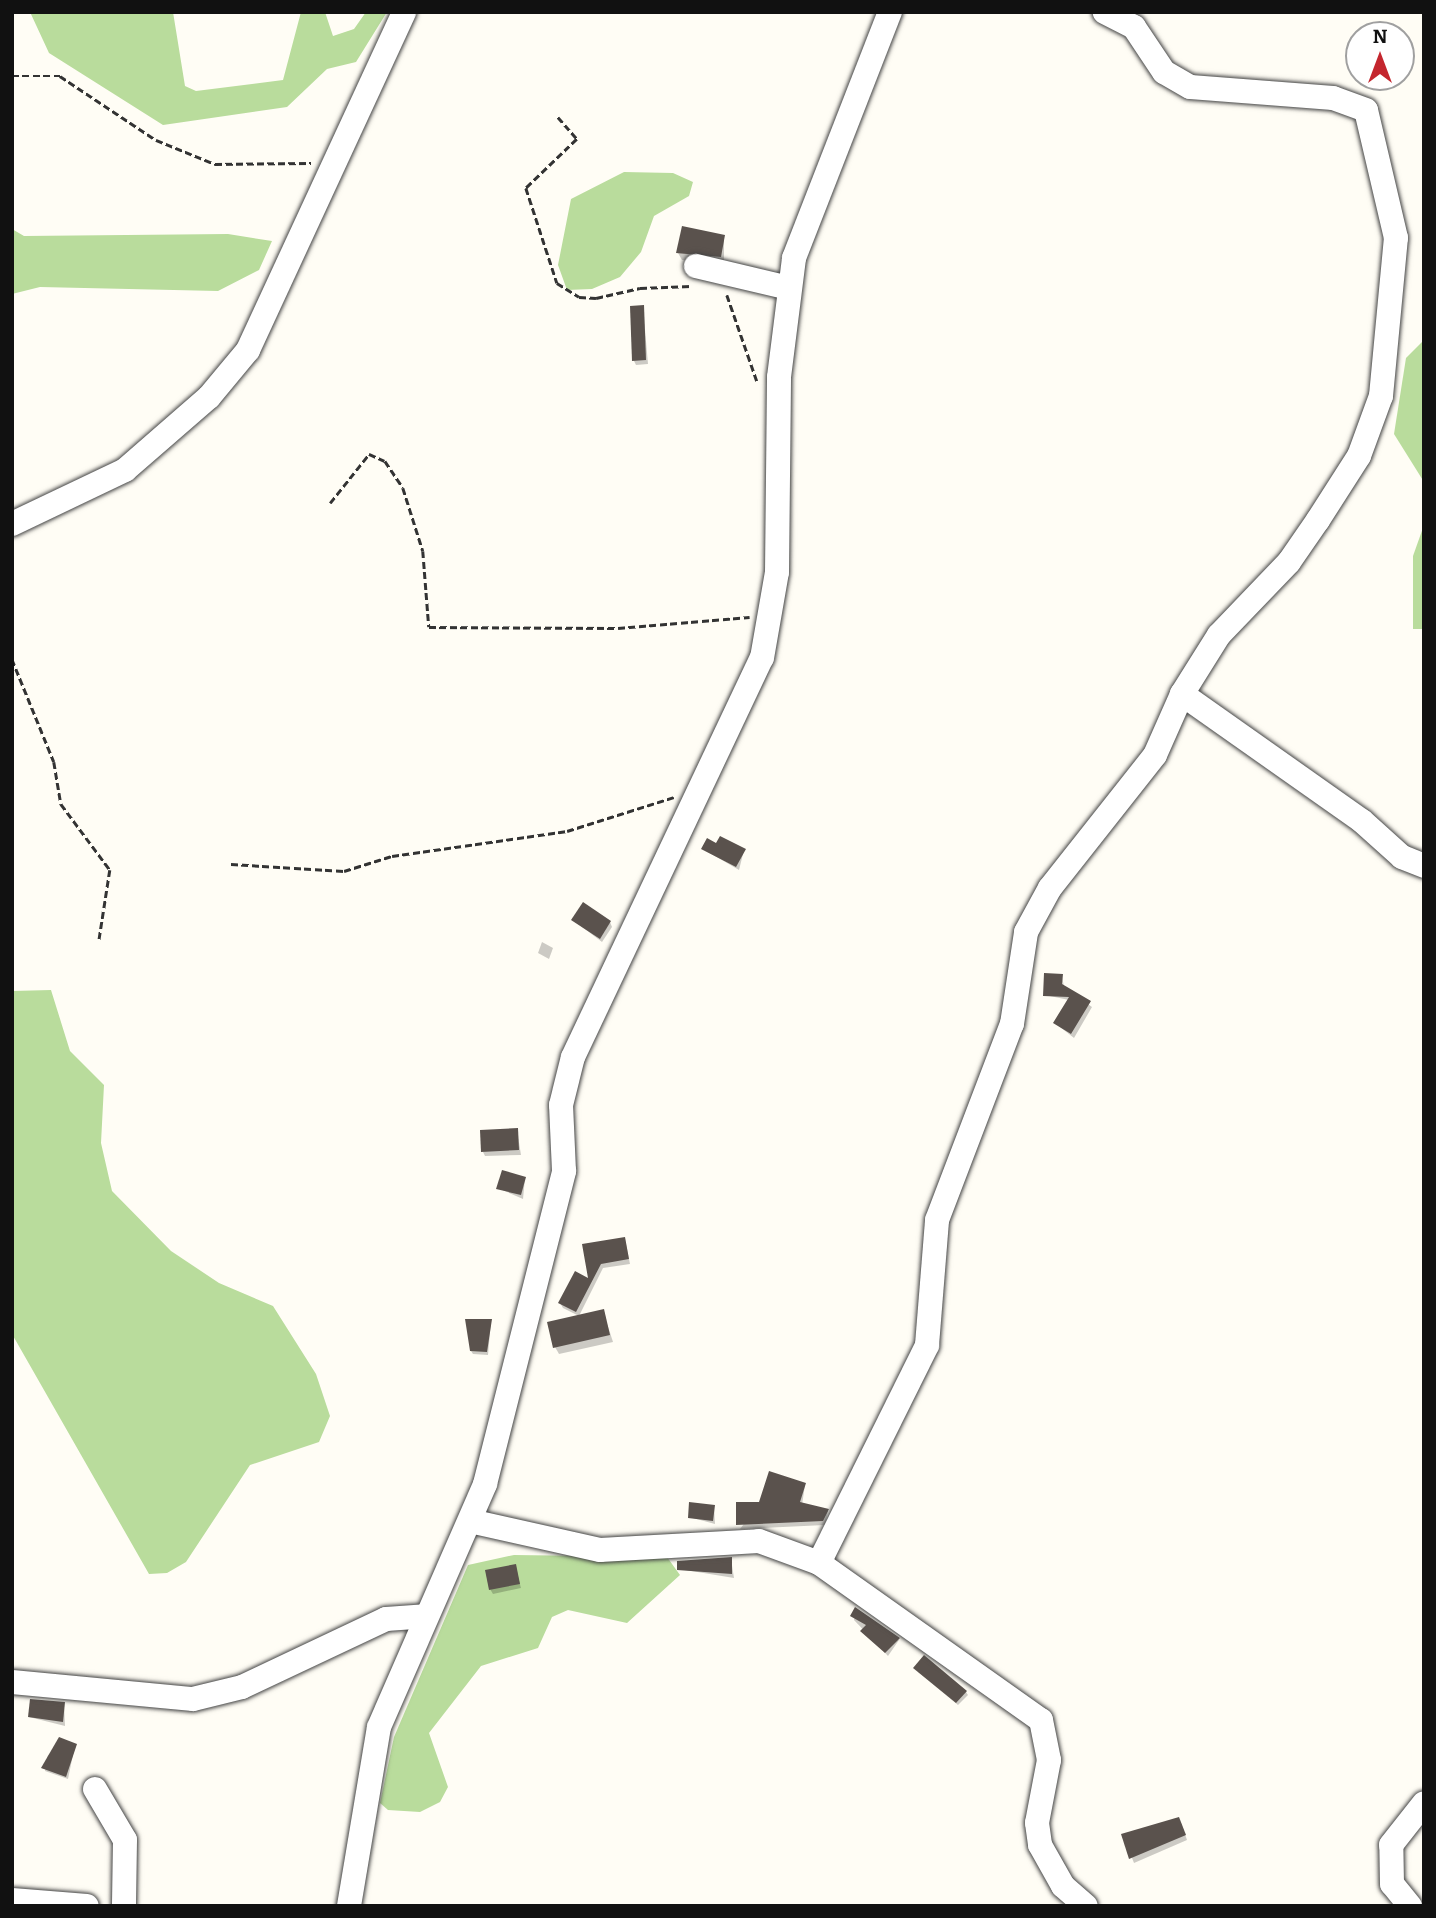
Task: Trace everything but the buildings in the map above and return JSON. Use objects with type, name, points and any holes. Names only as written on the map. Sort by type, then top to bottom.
[{"type":"street","points":[[12,524],[125,470],[209,397],[264,324],[332,164],[404,12]]},
{"type":"street","points":[[349,1906],[379,1727],[425,1616],[485,1484],[564,1171],[561,1105],[573,1057],[739,715],[771,616],[789,288],[802,230],[890,12]]},
{"type":"street","points":[[819,1563],[927,1345],[937,1220],[1012,1024],[1026,932],[1050,888],[1155,755],[1182,694],[1219,635],[1289,562],[1359,456],[1381,396],[1389,342],[1394,212],[1366,110],[1333,98],[1190,87],[1164,72],[1134,27],[1105,12]]},
{"type":"street","points":[[696,266],[722,276],[789,288]]},
{"type":"street","points":[[1182,694],[1362,821],[1402,857],[1424,866]]},
{"type":"street","points":[[470,1521],[600,1550],[759,1541],[819,1563],[1041,1720],[1049,1760],[1037,1823],[1040,1845],[1063,1886],[1086,1906]]},
{"type":"street","points":[[12,1682],[193,1699],[242,1687],[386,1619],[425,1616]]},
{"type":"street","points":[[95,1790],[125,1840],[124,1906]]},
{"type":"street","points":[[1410,1906],[1392,1884],[1391,1844],[1424,1803]]},
{"type":"street","points":[[12,1900],[87,1906]]},
{"type":"path","points":[[12,76],[60,76],[156,140],[215,164],[332,164]]},
{"type":"path","points":[[558,117],[578,139],[526,188],[557,283],[596,298],[722,276],[759,386]]},
{"type":"path","points":[[330,503],[369,454],[384,461],[403,488],[423,551],[429,627],[618,628],[771,616]]},
{"type":"path","points":[[12,659],[54,762],[61,804],[110,870],[99,941]]},
{"type":"path","points":[[231,864],[345,871],[392,856],[567,831],[654,800],[698,798]]},
{"type":"green space","points":[[30,12],[173,12],[185,86],[196,91],[283,80],[301,12],[325,12],[333,36],[354,29],[366,12],[387,12],[356,62],[327,69],[287,107],[163,125],[49,53]]},
{"type":"green space","points":[[624,172],[673,173],[693,182],[689,196],[654,216],[641,252],[620,277],[592,289],[567,290],[558,265],[571,199]]},
{"type":"green space","points":[[12,229],[24,236],[228,234],[272,241],[259,270],[218,291],[40,287],[12,294]]},
{"type":"green space","points":[[1424,340],[1424,482],[1394,434],[1406,358]]},
{"type":"green space","points":[[1424,525],[1424,629],[1413,629],[1413,556]]},
{"type":"green space","points":[[51,990],[70,1051],[104,1085],[101,1143],[112,1191],[171,1251],[219,1283],[273,1306],[316,1374],[330,1416],[319,1442],[250,1465],[186,1562],[167,1573],[149,1574],[12,1334],[12,991]]},
{"type":"green space","points":[[514,1555],[667,1557],[680,1575],[627,1623],[568,1610],[552,1617],[538,1648],[481,1666],[429,1733],[448,1787],[440,1802],[420,1812],[388,1810],[380,1803],[394,1737],[468,1565]]}]
